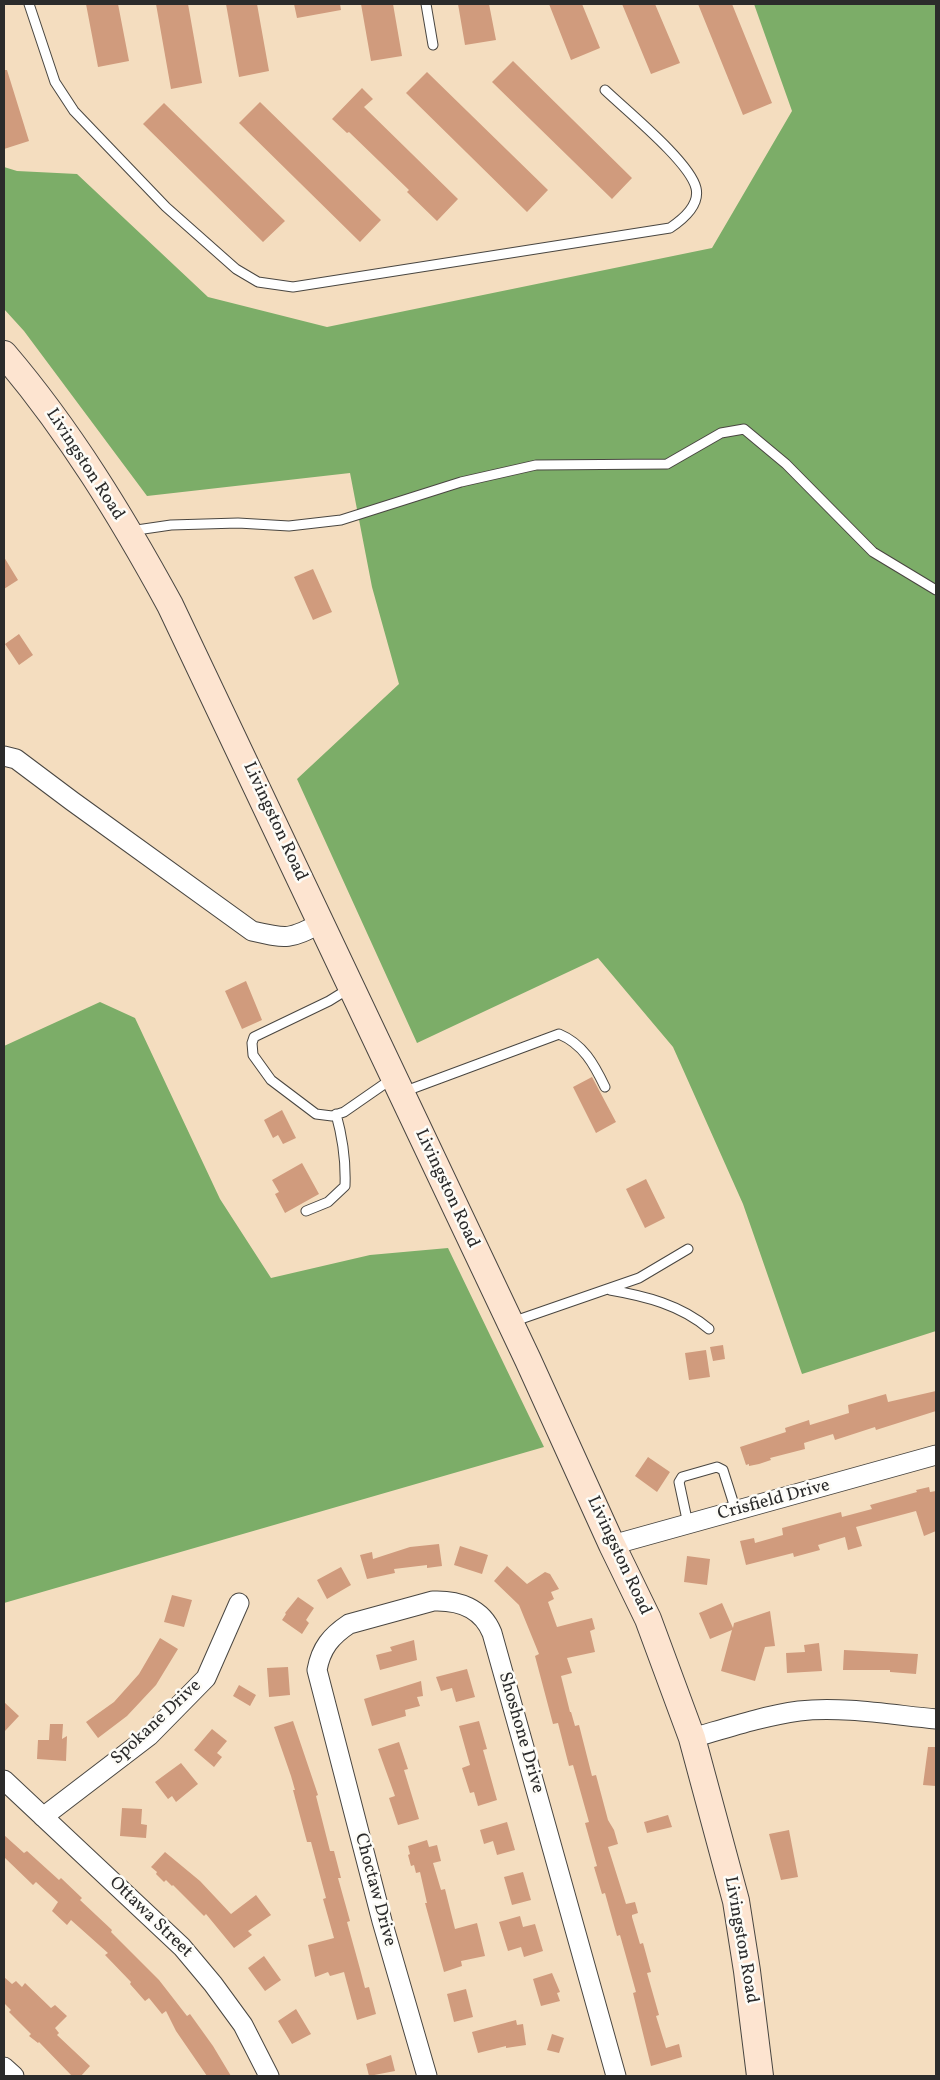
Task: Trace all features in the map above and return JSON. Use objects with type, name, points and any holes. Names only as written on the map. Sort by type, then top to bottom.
[{"type":"main road","name":"Livingston Road","points":[[4,354],[31,386],[79,453],[128,531],[170,605],[648,1619],[692,1738],[736,1901],[754,2019],[760,2076]]},
{"type":"street","points":[[4,756],[16,759],[72,802],[252,930],[282,938],[290,938],[321,923]]},
{"type":"street","name":"Crisfield Drive","points":[[612,1545],[936,1454]]},
{"type":"street","name":"Shoshone Drive","points":[[327,1703],[317,1670],[319,1657],[329,1641],[349,1624],[433,1601],[459,1603],[484,1617],[489,1624],[496,1646],[616,2076]]},
{"type":"street","name":"Spokane Drive","points":[[43,1817],[149,1736],[206,1678],[239,1603]]},
{"type":"street","name":"Choctaw Drive","points":[[327,1703],[375,1894],[427,2076]]},
{"type":"street","points":[[692,1738],[751,1721],[800,1711],[855,1711],[936,1719]]},
{"type":"street","name":"Ottawa Street","points":[[4,1780],[155,1920],[200,1967],[243,2025],[269,2076]]},
{"type":"street","points":[[4,2067],[14,2076]]},
{"type":"lane","points":[[29,4],[54,82],[74,110],[166,207],[236,269],[258,282],[293,288],[670,228],[684,219],[694,203],[697,190],[685,166],[605,90]]},
{"type":"lane","points":[[426,4],[433,45]]},
{"type":"lane","points":[[128,531],[171,526],[238,523],[289,526],[341,520],[461,482],[536,465],[667,464],[721,433],[744,429],[786,464],[873,552],[936,590]]},
{"type":"lane","points":[[351,987],[329,1001],[254,1037],[252,1043],[252,1055],[271,1080],[316,1114],[332,1116],[397,1086],[559,1034],[574,1042],[588,1056],[596,1067],[605,1086]]},
{"type":"lane","points":[[306,1211],[328,1202],[345,1186],[346,1162],[344,1142],[336,1114]]},
{"type":"lane","points":[[510,1323],[640,1278],[688,1248]]},
{"type":"lane","points":[[607,1289],[639,1295],[671,1306],[698,1320],[708,1329]]},
{"type":"lane","points":[[688,1524],[679,1482],[682,1477],[717,1466],[723,1470],[736,1511]]},
{"type":"green space","points":[[754,4],[936,4],[936,1331],[802,1374],[743,1204],[673,1047],[598,958],[417,1043],[297,779],[399,684],[372,587],[350,473],[147,496],[24,331],[4,309],[4,167],[17,171],[77,174],[208,297],[327,327],[712,248],[792,111]]},
{"type":"green space","points":[[100,1002],[135,1018],[220,1199],[271,1278],[370,1255],[448,1248],[544,1447],[4,1603],[4,1046]]},
{"type":"building","points":[[86,4],[118,4],[129,61],[98,67]]},
{"type":"building","points":[[156,4],[188,4],[202,83],[171,89]]},
{"type":"building","points":[[226,4],[257,4],[269,71],[239,77]]},
{"type":"building","points":[[294,4],[340,4],[341,10],[297,18]]},
{"type":"building","points":[[361,4],[393,4],[402,56],[371,61]]},
{"type":"building","points":[[458,4],[489,4],[496,40],[465,45]]},
{"type":"building","points":[[549,4],[582,4],[600,48],[571,60]]},
{"type":"building","points":[[622,4],[655,4],[680,63],[651,74]]},
{"type":"building","points":[[698,4],[732,4],[772,103],[743,115]]},
{"type":"building","points":[[513,61],[632,178],[612,199],[492,82]]},
{"type":"building","points":[[4,70],[7,70],[29,141],[4,149]]},
{"type":"building","points":[[427,72],[548,190],[527,212],[406,93]]},
{"type":"building","points":[[362,88],[373,99],[364,107],[458,199],[437,221],[407,192],[409,190],[349,132],[347,133],[332,119]]},
{"type":"building","points":[[260,102],[381,220],[360,242],[239,123]]},
{"type":"building","points":[[164,103],[285,221],[263,242],[143,124]]},
{"type":"building","points":[[4,557],[18,580],[4,589]]},
{"type":"building","points":[[313,569],[332,612],[313,620],[294,577]]},
{"type":"building","points":[[19,634],[33,655],[19,665],[5,644]]},
{"type":"building","points":[[246,981],[262,1020],[242,1029],[225,991]]},
{"type":"building","points":[[592,1077],[616,1122],[596,1133],[573,1087]]},
{"type":"building","points":[[282,1110],[296,1138],[283,1144],[278,1135],[273,1138],[264,1120]]},
{"type":"building","points":[[302,1163],[319,1194],[285,1213],[275,1194],[279,1192],[272,1180]]},
{"type":"building","points":[[646,1179],[665,1218],[645,1228],[626,1189]]},
{"type":"building","points":[[723,1345],[725,1359],[713,1361],[710,1347]]},
{"type":"building","points":[[706,1350],[710,1377],[689,1380],[685,1353]]},
{"type":"building","points":[[936,1391],[936,1411],[876,1430],[875,1427],[835,1440],[833,1434],[804,1443],[805,1449],[770,1458],[771,1460],[759,1464],[746,1465],[740,1447],[786,1432],[785,1428],[809,1420],[810,1425],[849,1413],[848,1405],[886,1394],[888,1402]]},
{"type":"building","points":[[648,1457],[670,1472],[657,1492],[635,1476]]},
{"type":"building","points":[[929,1487],[930,1492],[936,1491],[936,1531],[924,1536],[916,1511],[856,1527],[862,1546],[848,1550],[845,1537],[818,1545],[820,1550],[794,1557],[793,1553],[746,1565],[740,1541],[754,1538],[755,1543],[783,1535],[782,1528],[841,1512],[842,1517],[872,1509],[870,1505]]},
{"type":"building","points":[[439,1544],[442,1566],[427,1568],[427,1565],[394,1569],[395,1573],[367,1579],[360,1555],[372,1552],[373,1559],[410,1547]]},
{"type":"building","points":[[460,1546],[488,1555],[482,1574],[454,1565]]},
{"type":"building","points":[[687,1556],[710,1559],[707,1585],[684,1582]]},
{"type":"building","points":[[507,1566],[527,1584],[545,1572],[550,1574],[559,1589],[551,1592],[554,1599],[548,1602],[557,1627],[592,1618],[595,1629],[590,1631],[595,1652],[567,1658],[572,1673],[561,1676],[570,1712],[575,1726],[579,1725],[592,1776],[596,1775],[608,1820],[614,1830],[618,1844],[608,1847],[626,1904],[635,1902],[638,1913],[632,1915],[632,1917],[640,1944],[643,1943],[651,1972],[647,1973],[659,2015],[656,2016],[666,2048],[679,2044],[682,2057],[651,2066],[633,1993],[636,1992],[620,1935],[617,1936],[605,1893],[602,1894],[594,1867],[597,1866],[585,1823],[589,1822],[573,1765],[569,1766],[558,1723],[553,1724],[535,1656],[539,1654],[519,1605],[494,1581]]},
{"type":"building","points":[[341,1567],[351,1585],[327,1599],[317,1580]]},
{"type":"building","points":[[172,1595],[192,1600],[184,1627],[164,1622]]},
{"type":"building","points":[[298,1597],[314,1608],[306,1620],[309,1623],[302,1634],[282,1620],[285,1613]]},
{"type":"building","points":[[722,1603],[733,1628],[734,1623],[770,1611],[775,1646],[765,1647],[755,1681],[721,1671],[732,1630],[710,1639],[699,1613]]},
{"type":"building","points":[[160,1638],[178,1649],[156,1685],[127,1716],[98,1738],[86,1722],[114,1702],[139,1674]]},
{"type":"building","points":[[414,1640],[417,1660],[380,1670],[376,1655],[392,1651],[390,1647]]},
{"type":"building","points":[[819,1643],[822,1671],[787,1673],[786,1653],[805,1652],[804,1645]]},
{"type":"building","points":[[844,1650],[918,1654],[916,1674],[890,1672],[890,1670],[843,1670]]},
{"type":"building","points":[[288,1667],[290,1695],[269,1697],[267,1668]]},
{"type":"building","points":[[467,1669],[475,1697],[456,1702],[452,1688],[441,1691],[436,1677]]},
{"type":"building","points":[[421,1681],[423,1696],[417,1697],[420,1706],[405,1710],[406,1716],[372,1726],[364,1699]]},
{"type":"building","points":[[239,1685],[256,1695],[250,1706],[233,1696]]},
{"type":"building","points":[[4,1702],[19,1716],[4,1732]]},
{"type":"building","points":[[293,1721],[318,1795],[316,1796],[330,1851],[334,1851],[341,1878],[338,1878],[350,1921],[347,1922],[365,1988],[369,1987],[376,2014],[357,2020],[344,1972],[330,1976],[328,1972],[315,1977],[308,1945],[334,1938],[323,1899],[326,1898],[311,1842],[307,1842],[291,1776],[274,1727]]},
{"type":"building","points":[[479,1721],[487,1749],[483,1750],[497,1800],[478,1806],[474,1792],[470,1793],[462,1768],[470,1765],[459,1726]]},
{"type":"building","points":[[50,1724],[63,1724],[62,1739],[67,1736],[66,1761],[37,1759],[38,1740],[49,1740]]},
{"type":"building","points":[[212,1729],[227,1741],[217,1753],[222,1757],[214,1767],[194,1750]]},
{"type":"building","points":[[399,1742],[408,1769],[404,1770],[419,1819],[398,1825],[389,1798],[395,1796],[378,1749]]},
{"type":"building","points":[[928,1747],[936,1747],[936,1786],[923,1785]]},
{"type":"building","points":[[181,1763],[198,1784],[176,1802],[172,1796],[168,1799],[155,1782]]},
{"type":"building","points":[[122,1808],[142,1809],[141,1824],[147,1825],[146,1838],[120,1836]]},
{"type":"building","points":[[668,1815],[672,1827],[647,1833],[644,1822]]},
{"type":"building","points":[[507,1822],[515,1850],[497,1855],[493,1841],[484,1844],[480,1830]]},
{"type":"building","points":[[789,1830],[798,1877],[781,1880],[769,1834]]},
{"type":"building","points":[[4,1835],[24,1853],[27,1851],[59,1880],[61,1878],[82,1898],[80,1900],[112,1930],[111,1932],[159,1980],[187,2016],[190,2014],[213,2046],[231,2076],[207,2076],[176,2031],[166,2011],[162,2014],[149,1998],[145,2001],[130,1984],[131,1982],[105,1955],[108,1953],[71,1920],[67,1925],[52,1911],[58,1902],[36,1882],[33,1885],[4,1857]]},
{"type":"building","points":[[427,1840],[429,1847],[437,1845],[441,1861],[433,1863],[441,1890],[445,1889],[455,1929],[477,1923],[485,1956],[461,1961],[462,1966],[444,1972],[425,1903],[427,1903],[420,1872],[416,1873],[414,1865],[411,1866],[408,1855],[410,1854],[408,1846]]},
{"type":"building","points":[[165,1852],[200,1881],[231,1914],[256,1895],[271,1915],[248,1931],[252,1935],[234,1948],[206,1914],[204,1916],[173,1885],[166,1880],[164,1882],[156,1874],[157,1872],[151,1867]]},
{"type":"building","points":[[523,1872],[531,1900],[512,1905],[504,1877]]},
{"type":"building","points":[[520,1916],[523,1927],[535,1924],[543,1951],[524,1957],[521,1947],[508,1951],[499,1922]]},
{"type":"building","points":[[264,1956],[281,1980],[265,1991],[248,1968]]},
{"type":"building","points":[[552,1973],[560,1992],[557,1993],[560,2001],[541,2006],[533,1979]]},
{"type":"building","points":[[4,1977],[12,1984],[16,1981],[22,1987],[25,1983],[51,2008],[55,2005],[67,2016],[55,2028],[59,2033],[57,2035],[90,2066],[81,2076],[72,2076],[39,2042],[29,2036],[31,2034],[9,2012],[11,2010],[4,2003]]},
{"type":"building","points":[[466,1989],[473,2017],[454,2022],[447,1994]]},
{"type":"building","points":[[296,2009],[311,2034],[292,2044],[278,2021]]},
{"type":"building","points":[[516,2020],[517,2025],[523,2024],[526,2045],[506,2048],[506,2046],[478,2053],[472,2032]]},
{"type":"building","points":[[552,2034],[564,2038],[559,2053],[547,2050]]},
{"type":"building","points":[[391,2055],[395,2071],[369,2076],[366,2064]]}]
